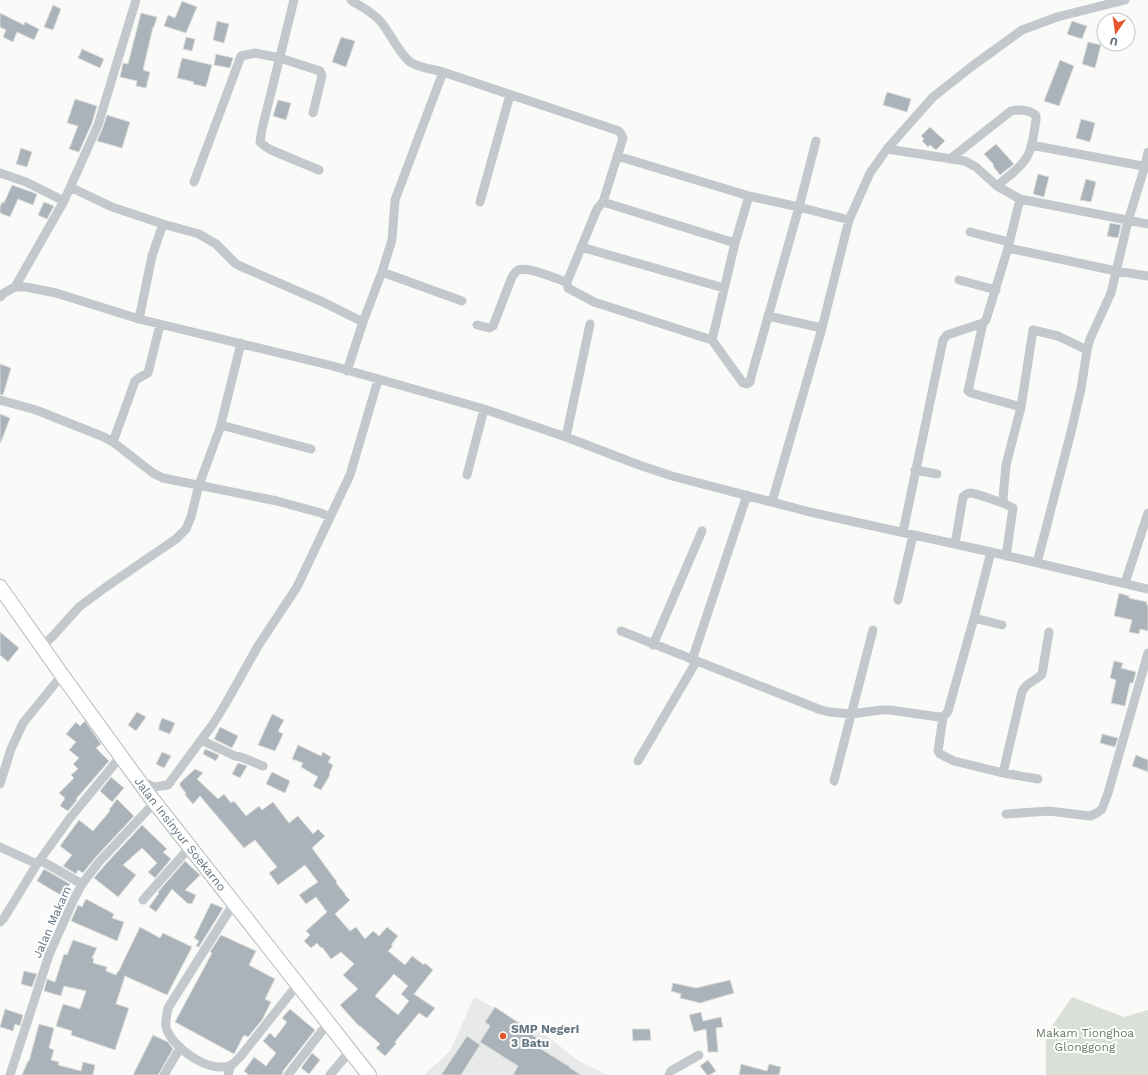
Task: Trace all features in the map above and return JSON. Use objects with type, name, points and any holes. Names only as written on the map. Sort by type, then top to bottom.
[{"type":"main road","name":"Jalan Insinyur Soekarno","points":[[0,586],[62,675],[155,802],[369,1075]]},
{"type":"street","points":[[15,288],[64,201],[98,125],[136,0]]},
{"type":"street","points":[[294,0],[260,142],[271,150],[319,170]]},
{"type":"street","points":[[351,0],[372,13],[381,22],[391,38],[410,62],[622,134],[623,138],[603,202],[597,209],[581,247],[567,282],[568,288],[594,302],[712,340],[743,383],[747,384],[750,382],[816,141]]},
{"type":"street","points":[[772,502],[822,328],[850,220],[870,174],[887,149],[933,97],[970,67],[1022,30],[1057,17],[1125,0]]},
{"type":"street","points":[[194,182],[241,56],[255,53],[280,58],[320,71],[322,76],[314,113]]},
{"type":"street","points":[[347,371],[392,240],[395,200],[443,72]]},
{"type":"street","points":[[480,202],[510,95]]},
{"type":"street","points":[[950,159],[1011,111],[1032,112],[1036,116],[1036,120],[1029,152],[1020,166],[997,186]]},
{"type":"street","points":[[1031,145],[1147,167]]},
{"type":"street","points":[[887,149],[965,161],[976,167],[997,186],[1020,199],[1148,224]]},
{"type":"street","points":[[1037,563],[1071,432],[1081,389],[1087,350],[1090,339],[1111,293],[1128,220],[1147,167],[1148,152]]},
{"type":"street","points":[[617,156],[749,196],[850,220]]},
{"type":"street","points":[[0,173],[26,182],[64,201]]},
{"type":"street","points":[[70,187],[112,207],[199,234],[216,244],[236,264],[325,303],[363,322]]},
{"type":"street","points":[[712,340],[735,242],[749,196]]},
{"type":"street","points":[[1020,199],[996,290],[988,316],[983,323],[968,391],[1021,407]]},
{"type":"street","points":[[603,202],[735,242]]},
{"type":"street","points":[[138,319],[152,256],[163,224]]},
{"type":"street","points":[[970,232],[1009,245],[1116,271],[1148,276]]},
{"type":"street","points":[[581,247],[724,288]]},
{"type":"street","points":[[477,325],[489,328],[493,326],[512,277],[516,271],[529,270],[567,282]]},
{"type":"street","points":[[382,272],[462,301]]},
{"type":"street","points":[[959,280],[996,290]]},
{"type":"street","points":[[0,297],[4,293],[15,288],[26,287],[56,293],[160,325],[347,371],[484,409],[672,476],[772,502],[1148,589]]},
{"type":"street","points":[[768,316],[822,328]]},
{"type":"street","points":[[903,532],[943,340],[947,335],[983,323]]},
{"type":"street","points":[[566,437],[590,324]]},
{"type":"street","points":[[112,442],[135,381],[148,373],[160,325]]},
{"type":"street","points":[[1004,503],[1003,498],[1006,465],[1021,407],[1033,330],[1058,336],[1087,350]]},
{"type":"street","points":[[42,646],[80,607],[106,587],[176,539],[186,528],[191,517],[199,485],[221,425],[241,344]]},
{"type":"street","points":[[138,779],[154,788],[168,785],[226,703],[258,646],[297,587],[350,476],[378,380]]},
{"type":"street","points":[[0,400],[36,410],[104,437],[158,476],[277,501],[321,513],[330,517]]},
{"type":"street","points":[[467,475],[484,409]]},
{"type":"street","points":[[221,425],[311,449]]},
{"type":"street","points":[[915,470],[937,474]]},
{"type":"street","points":[[954,544],[963,497],[964,495],[971,493],[1004,503],[1013,508],[1006,556]]},
{"type":"street","points":[[638,761],[694,661],[747,495]]},
{"type":"street","points":[[1125,583],[1148,513]]},
{"type":"street","points":[[653,645],[702,531]]},
{"type":"street","points":[[898,600],[913,535]]},
{"type":"street","points":[[992,552],[948,711],[943,717],[938,751],[940,754],[954,761],[1003,774],[1038,779]]},
{"type":"street","points":[[974,618],[1002,625]]},
{"type":"street","points":[[834,781],[873,630]]},
{"type":"street","points":[[620,631],[694,661],[833,713],[851,714],[890,710],[943,717]]},
{"type":"street","points":[[1003,774],[1022,692],[1024,687],[1042,674],[1049,632]]},
{"type":"street","points":[[1006,814],[1049,811],[1086,816],[1097,813],[1102,809],[1107,797],[1148,653]]},
{"type":"street","points":[[0,784],[11,749],[23,723],[62,675]]},
{"type":"street","points":[[201,740],[235,756],[263,766]]},
{"type":"street","points":[[0,922],[4,918],[38,862],[70,818],[121,756]]},
{"type":"street","name":"Jalan Makam","points":[[10,1075],[49,955],[82,884],[99,862],[155,802]]},
{"type":"street","points":[[0,847],[38,862],[82,884]]},
{"type":"street","points":[[143,900],[190,847]]},
{"type":"street","points":[[231,1065],[219,1067],[203,1063],[186,1054],[173,1042],[166,1026],[168,1008],[234,903]]},
{"type":"street","points":[[228,1075],[231,1065],[240,1057],[298,984]]},
{"type":"street","points":[[288,1075],[328,1023]]},
{"type":"street","points":[[164,1075],[180,1048]]},
{"type":"street","points":[[330,1075],[350,1051]]},
{"type":"street","points":[[669,1075],[671,1071],[699,1055]]},
{"type":"shaded area","name":"SMP Negeri 3 Batu","points":[[474,997],[547,1036],[579,1061],[607,1075],[424,1075],[449,1052]]},
{"type":"green space","name":"Makam Tionghoa Glonggong","points":[[1072,997],[1124,1017],[1148,1010],[1148,1075],[1046,1075],[1046,1035]]},
{"type":"building","points":[[182,1],[197,7],[186,33],[164,26],[168,15],[175,18]]},
{"type":"building","points":[[53,5],[61,9],[53,30],[44,27]]},
{"type":"building","points":[[0,13],[24,25],[25,22],[39,29],[34,40],[17,32],[13,42],[3,37],[6,30],[0,27]]},
{"type":"building","points":[[141,13],[157,17],[153,27],[143,70],[150,72],[146,88],[136,86],[137,81],[120,77],[123,63],[128,64]]},
{"type":"building","points":[[217,21],[229,24],[224,43],[213,40]]},
{"type":"building","points":[[1072,21],[1087,26],[1082,39],[1067,34]]},
{"type":"building","points":[[186,37],[195,39],[192,51],[183,49]]},
{"type":"building","points":[[341,37],[355,41],[346,67],[332,62]]},
{"type":"building","points":[[1088,42],[1096,44],[1096,52],[1099,52],[1095,68],[1082,64]]},
{"type":"building","points":[[82,49],[104,59],[100,68],[78,58]]},
{"type":"building","points":[[216,54],[233,58],[230,68],[214,65]]},
{"type":"building","points":[[182,58],[212,65],[206,87],[193,84],[194,82],[177,78]]},
{"type":"building","points":[[1060,60],[1074,66],[1059,106],[1044,101]]},
{"type":"building","points":[[887,92],[911,99],[907,112],[883,105]]},
{"type":"building","points":[[75,99],[97,106],[92,123],[79,152],[69,149],[78,126],[67,123]]},
{"type":"building","points":[[278,100],[291,103],[286,120],[273,116]]},
{"type":"building","points":[[107,115],[130,122],[122,148],[97,141]]},
{"type":"building","points":[[1081,119],[1095,123],[1090,142],[1076,138]]},
{"type":"building","points":[[930,127],[945,141],[936,150],[930,145],[928,147],[922,141],[924,139],[921,136]]},
{"type":"building","points":[[996,144],[1014,164],[1000,175],[993,166],[994,165],[984,154]]},
{"type":"building","points":[[21,148],[32,152],[27,167],[16,164]]},
{"type":"building","points":[[1038,174],[1049,177],[1044,197],[1033,194]]},
{"type":"building","points":[[1086,179],[1096,182],[1091,202],[1080,200]]},
{"type":"building","points":[[12,185],[37,194],[33,205],[18,199],[10,217],[0,213],[0,207],[2,202],[4,203]]},
{"type":"building","points":[[44,202],[54,206],[47,219],[38,215]]},
{"type":"building","points":[[1110,223],[1121,225],[1118,238],[1107,236]]},
{"type":"building","points":[[0,364],[11,368],[3,395],[0,394]]},
{"type":"building","points":[[0,414],[10,418],[1,442],[0,442]]},
{"type":"building","points":[[1119,593],[1129,596],[1129,598],[1147,602],[1148,631],[1140,629],[1139,634],[1129,632],[1132,620],[1114,616]]},
{"type":"building","points":[[0,632],[19,648],[8,662],[0,655]]},
{"type":"building","points":[[1114,661],[1123,663],[1121,668],[1136,672],[1133,683],[1130,683],[1125,706],[1111,703],[1116,680],[1110,678]]},
{"type":"building","points":[[137,712],[146,717],[136,731],[128,725]]},
{"type":"building","points":[[272,714],[284,720],[278,731],[283,734],[275,751],[258,745]]},
{"type":"building","points":[[162,718],[175,723],[170,734],[159,730]]},
{"type":"building","points":[[85,721],[101,744],[96,748],[109,761],[76,799],[77,800],[68,811],[60,806],[65,798],[59,793],[74,778],[71,775],[78,769],[73,764],[79,758],[69,750],[76,742],[66,734],[76,722],[80,726]]},
{"type":"building","points":[[220,727],[238,736],[232,748],[214,739]]},
{"type":"building","points":[[1102,734],[1118,738],[1115,747],[1100,743]]},
{"type":"building","points":[[298,745],[321,756],[323,752],[331,757],[328,762],[333,765],[329,774],[330,775],[321,790],[313,786],[318,777],[301,767],[303,763],[292,759]]},
{"type":"building","points":[[205,749],[219,755],[216,761],[203,754]]},
{"type":"building","points":[[162,752],[171,756],[164,768],[156,764]]},
{"type":"building","points":[[1136,755],[1148,760],[1148,772],[1132,766]]},
{"type":"building","points":[[238,763],[247,766],[240,778],[232,774]]},
{"type":"building","points":[[195,769],[203,773],[197,779],[218,799],[224,794],[231,803],[234,801],[246,816],[259,806],[262,810],[273,802],[289,823],[298,816],[313,834],[318,829],[325,836],[312,848],[337,882],[336,883],[350,900],[335,914],[350,931],[356,927],[365,939],[373,931],[379,936],[387,927],[398,936],[391,945],[393,946],[388,951],[405,965],[412,956],[424,965],[425,963],[433,970],[414,994],[435,1008],[427,1018],[419,1013],[385,1056],[376,1048],[380,1044],[359,1026],[340,1005],[358,989],[343,975],[354,964],[341,952],[331,959],[317,943],[311,948],[304,941],[310,935],[306,931],[327,912],[316,897],[306,904],[299,895],[318,882],[305,865],[278,885],[269,873],[277,867],[255,840],[244,848],[200,796],[193,804],[185,795],[186,793],[180,786],[180,783]],"holes":[[[394,974],[408,986],[401,994],[409,1001],[398,1015],[375,996]]]},
{"type":"building","points":[[272,772],[290,781],[285,793],[266,784]]},
{"type":"building","points":[[111,777],[124,788],[112,802],[100,791]]},
{"type":"building","points":[[117,799],[134,816],[83,873],[78,870],[76,874],[63,866],[72,855],[60,846],[79,820],[93,831],[110,811],[109,810]]},
{"type":"building","points":[[142,825],[167,849],[163,852],[171,859],[155,878],[148,872],[157,863],[142,848],[123,865],[136,875],[118,897],[94,878]]},
{"type":"building","points":[[185,861],[200,875],[185,890],[196,895],[192,904],[187,903],[172,889],[156,912],[149,907],[159,893],[158,892]]},
{"type":"building","points":[[44,869],[70,884],[64,897],[37,881]]},
{"type":"building","points":[[63,898],[67,900],[58,920],[54,918]]},
{"type":"building","points":[[86,899],[114,914],[112,918],[124,922],[117,941],[71,921],[78,905],[82,907]]},
{"type":"building","points":[[211,903],[223,908],[199,947],[196,946],[199,941],[194,938]]},
{"type":"building","points":[[140,927],[160,938],[163,933],[192,947],[167,995],[125,976],[116,1004],[129,1008],[115,1050],[71,1035],[72,1031],[56,1026],[63,1004],[80,1009],[86,991],[64,986],[61,996],[44,991],[47,979],[55,982],[64,954],[67,955],[73,940],[97,948],[92,958],[94,959],[93,963],[107,967],[106,971],[116,975]]},
{"type":"building","points":[[221,935],[256,951],[249,965],[275,979],[265,999],[271,1002],[262,1020],[248,1037],[244,1035],[234,1054],[175,1022],[212,953],[210,952]]},
{"type":"building","points":[[24,971],[37,974],[32,987],[21,984]]},
{"type":"building","points":[[730,980],[734,993],[700,1003],[680,998],[681,994],[671,991],[673,983],[696,988]]},
{"type":"building","points":[[495,1007],[523,1026],[521,1027],[537,1038],[533,1044],[581,1075],[513,1075],[518,1066],[480,1042],[490,1026],[485,1022]]},
{"type":"building","points":[[5,1009],[23,1015],[20,1026],[15,1024],[13,1031],[0,1027]]},
{"type":"building","points":[[290,1009],[315,1030],[283,1071],[282,1075],[249,1075],[244,1071],[254,1057],[266,1066],[276,1053],[263,1041],[270,1033],[275,1038],[287,1022],[282,1018]]},
{"type":"building","points":[[701,1012],[703,1021],[721,1017],[723,1027],[716,1028],[718,1052],[708,1052],[706,1029],[694,1032],[689,1015]]},
{"type":"building","points":[[39,1024],[54,1028],[49,1048],[54,1050],[51,1060],[59,1062],[58,1065],[81,1071],[83,1062],[95,1065],[93,1075],[22,1075],[29,1061]]},
{"type":"building","points":[[632,1029],[650,1029],[651,1040],[633,1041]]},
{"type":"building","points":[[153,1035],[168,1042],[173,1049],[158,1075],[133,1075]]},
{"type":"building","points":[[467,1036],[480,1045],[461,1075],[441,1075]]},
{"type":"building","points":[[312,1053],[320,1060],[309,1074],[301,1068]]},
{"type":"building","points":[[708,1060],[716,1071],[710,1075],[707,1075],[700,1066]]},
{"type":"building","points":[[741,1064],[767,1071],[769,1064],[781,1067],[779,1075],[739,1075]]},
{"type":"place","name":"SMP Negeri 3 Batu","points":[[503,1036]]}]
